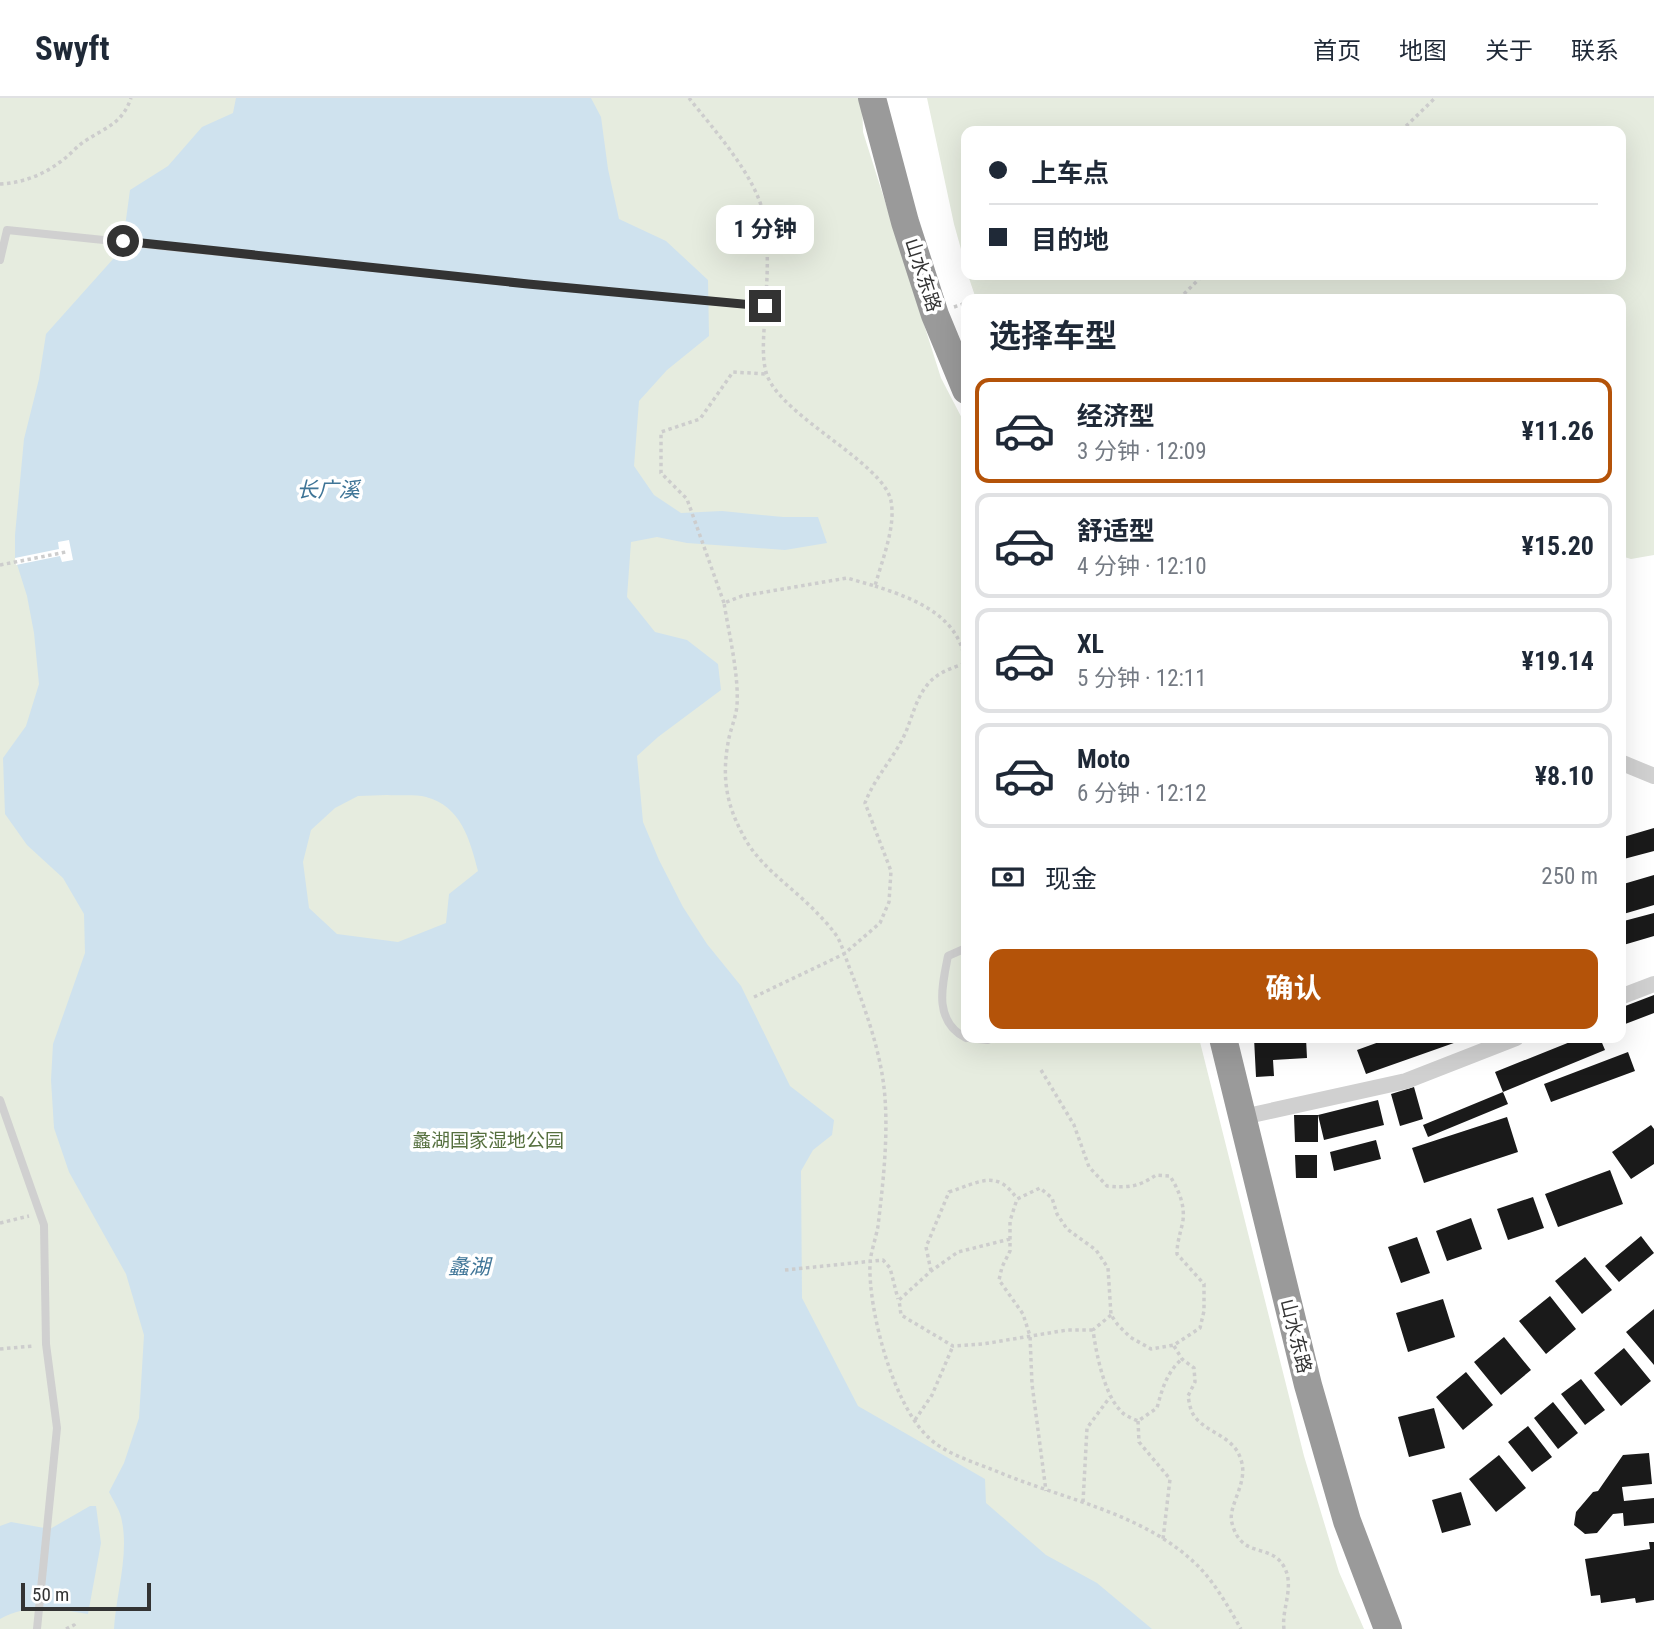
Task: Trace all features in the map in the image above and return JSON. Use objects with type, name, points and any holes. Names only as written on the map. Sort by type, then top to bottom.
[{"type":"highway","name":"山水东路","points":[[872,98],[905,222],[948,350],[961,379]]},
{"type":"highway","name":"山水东路","points":[[885,98],[889,156]]},
{"type":"highway","name":"山水东路","points":[[1224,1043],[1315,1410],[1347,1521],[1388,1629]]},
{"type":"street","points":[[1626,764],[1654,776]]},
{"type":"street","points":[[1626,995],[1654,984]]},
{"type":"street","points":[[1242,1117],[1406,1081],[1503,1043]]},
{"type":"lane","points":[[0,260],[7,230],[765,306]]},
{"type":"lane","points":[[961,950],[948,956],[941,995],[946,1021],[961,1033]]},
{"type":"lane","points":[[0,1100],[44,1225],[46,1344],[57,1429],[37,1629]]},
{"type":"path","points":[[0,184],[35,177],[59,163],[85,141],[106,131],[126,113],[131,98]]},
{"type":"path","points":[[689,98],[732,152],[752,187],[764,216],[768,274],[764,338],[767,374],[778,394],[877,478],[891,498],[891,519],[876,586]]},
{"type":"path","points":[[1406,126],[1435,98]]},
{"type":"path","points":[[1184,294],[1198,280]]},
{"type":"path","points":[[767,374],[733,372],[700,419],[661,432],[661,473],[687,499],[724,603],[733,656],[737,705],[728,741],[724,779],[743,837],[773,872],[837,936],[876,1044],[885,1098],[885,1161],[877,1229],[870,1261],[871,1293],[881,1341],[895,1382],[915,1420],[928,1437],[947,1450],[1046,1492],[1128,1519],[1163,1539],[1198,1566],[1241,1629]]},
{"type":"path","points":[[0,565],[66,552]]},
{"type":"path","points":[[724,603],[741,596],[847,578],[910,598],[944,620],[961,646]]},
{"type":"path","points":[[754,997],[844,954],[880,923],[889,902],[891,871],[865,803],[871,786],[904,736],[917,702],[928,684],[943,671],[961,666]]},
{"type":"path","points":[[1041,1070],[1074,1125],[1089,1167],[1107,1186],[1129,1188],[1156,1175],[1170,1176],[1180,1192],[1184,1218],[1177,1241],[1177,1254],[1203,1284],[1204,1311],[1200,1328],[1174,1345],[1151,1349],[1130,1337],[1111,1315],[1108,1268],[1096,1250],[1067,1229],[1057,1214],[1052,1198],[1040,1188],[1017,1199],[1010,1221],[1010,1251],[999,1280],[1023,1314],[1030,1336],[1035,1414],[1046,1492]]},
{"type":"path","points":[[931,1271],[926,1247],[949,1192],[986,1180],[1000,1180],[1017,1199]]},
{"type":"path","points":[[0,1223],[42,1213]]},
{"type":"path","points":[[899,1300],[931,1271],[958,1252],[1010,1239]]},
{"type":"path","points":[[785,1270],[883,1259],[890,1268],[901,1315],[953,1346],[1067,1330],[1093,1331],[1111,1315]]},
{"type":"path","points":[[1093,1331],[1110,1397],[1121,1412],[1138,1421]]},
{"type":"path","points":[[0,1349],[46,1344]]},
{"type":"path","points":[[1174,1345],[1182,1359],[1194,1368],[1195,1382],[1188,1396],[1192,1412],[1199,1421],[1231,1443],[1242,1461],[1242,1487],[1230,1519],[1236,1536],[1248,1548],[1272,1556],[1283,1566],[1289,1586],[1284,1629]]},
{"type":"path","points":[[915,1420],[932,1395],[953,1346]]},
{"type":"path","points":[[1138,1421],[1157,1408],[1172,1367],[1182,1359]]},
{"type":"path","points":[[1083,1502],[1087,1428],[1110,1397]]},
{"type":"path","points":[[1138,1421],[1139,1442],[1170,1479],[1163,1539]]},
{"type":"path","points":[[66,1629],[74,1625],[77,1629]]},
{"type":"green space","name":"蠡湖国家湿地公园","points":[[0,98],[862,98],[863,132],[941,378],[961,416],[961,1043],[1200,1043],[1304,1456],[1339,1572],[1364,1629],[0,1629]]},
{"type":"green space","points":[[927,98],[1654,98],[1654,555],[1626,558],[1626,294],[974,294],[970,280],[1626,280],[1626,126],[961,126],[961,249]]},
{"type":"water","name":"蠡湖国家湿地公园","points":[[236,98],[591,98],[601,117],[608,169],[619,219],[666,241],[708,280],[709,336],[667,370],[639,401],[634,466],[654,495],[681,513],[722,511],[783,517],[818,517],[827,543],[785,550],[687,543],[657,537],[631,542],[627,597],[655,632],[687,640],[718,664],[721,690],[637,756],[643,822],[683,907],[707,944],[741,986],[790,1086],[834,1120],[832,1135],[813,1150],[801,1171],[802,1298],[858,1406],[985,1479],[986,1503],[1046,1555],[1097,1583],[1152,1629],[114,1629],[124,1545],[121,1517],[109,1492],[124,1463],[139,1418],[144,1335],[126,1274],[69,1172],[54,1128],[51,1080],[53,1044],[85,953],[84,914],[63,878],[27,845],[5,814],[3,758],[26,726],[39,684],[27,596],[15,558],[15,535],[24,439],[39,379],[46,334],[122,249],[130,190],[168,166],[202,127],[233,113]],"holes":[[[358,796],[426,797],[438,801],[456,816],[467,836],[478,871],[449,894],[446,923],[398,942],[337,934],[309,908],[303,862],[311,830],[335,808]]]},
{"type":"water","points":[[90,1506],[96,1506],[101,1543],[88,1614],[32,1609],[0,1619],[0,1526],[11,1522],[50,1529]]},
{"type":"pier","points":[[69,540],[73,560],[62,562],[60,556],[16,565],[15,558],[59,549],[58,542]]},
{"type":"building","points":[[1654,828],[1654,851],[1626,858],[1626,836]]},
{"type":"building","points":[[1654,875],[1654,905],[1626,913],[1626,883]]},
{"type":"building","points":[[1654,913],[1654,936],[1626,944],[1626,920]]},
{"type":"building","points":[[1654,995],[1654,1013],[1626,1024],[1626,1006]]},
{"type":"building","points":[[1254,1043],[1306,1043],[1307,1058],[1273,1060],[1274,1076],[1256,1077]]},
{"type":"building","points":[[1376,1043],[1454,1043],[1366,1074],[1357,1050]]},
{"type":"building","points":[[1568,1043],[1602,1043],[1605,1050],[1503,1092],[1495,1072]]},
{"type":"building","points":[[1628,1052],[1635,1071],[1551,1102],[1544,1084]]},
{"type":"building","points":[[1414,1087],[1423,1119],[1400,1126],[1391,1094]]},
{"type":"building","points":[[1503,1092],[1508,1104],[1428,1137],[1423,1125]]},
{"type":"building","points":[[1378,1100],[1384,1125],[1324,1140],[1318,1115]]},
{"type":"building","points":[[1294,1115],[1318,1115],[1318,1142],[1295,1142]]},
{"type":"building","points":[[1507,1117],[1518,1152],[1424,1183],[1412,1148]]},
{"type":"building","points":[[1651,1125],[1654,1129],[1654,1164],[1631,1179],[1612,1152]]},
{"type":"building","points":[[1376,1140],[1381,1159],[1334,1171],[1330,1152]]},
{"type":"building","points":[[1295,1155],[1317,1155],[1317,1178],[1296,1178]]},
{"type":"building","points":[[1610,1170],[1623,1204],[1558,1227],[1545,1194]]},
{"type":"building","points":[[1533,1197],[1544,1228],[1508,1240],[1497,1209]]},
{"type":"building","points":[[1471,1218],[1482,1249],[1447,1261],[1436,1231]]},
{"type":"building","points":[[1641,1236],[1654,1253],[1619,1282],[1605,1266]]},
{"type":"building","points":[[1417,1237],[1430,1273],[1401,1283],[1388,1247]]},
{"type":"building","points":[[1585,1257],[1612,1290],[1582,1314],[1555,1281]]},
{"type":"building","points":[[1550,1296],[1576,1329],[1546,1354],[1519,1321]]},
{"type":"building","points":[[1443,1299],[1455,1337],[1408,1352],[1396,1313]]},
{"type":"building","points":[[1654,1309],[1654,1365],[1626,1332]]},
{"type":"building","points":[[1504,1337],[1531,1370],[1501,1395],[1474,1362]]},
{"type":"building","points":[[1624,1348],[1651,1381],[1621,1406],[1594,1373]]},
{"type":"building","points":[[1466,1372],[1493,1405],[1463,1430],[1436,1397]]},
{"type":"building","points":[[1581,1379],[1605,1410],[1585,1425],[1561,1394]]},
{"type":"building","points":[[1553,1402],[1578,1433],[1558,1449],[1534,1418]]},
{"type":"building","points":[[1434,1408],[1445,1448],[1409,1457],[1398,1417]]},
{"type":"building","points":[[1528,1426],[1552,1457],[1532,1472],[1508,1442]]},
{"type":"building","points":[[1649,1453],[1652,1484],[1622,1487],[1624,1501],[1654,1498],[1654,1523],[1624,1526],[1623,1513],[1613,1514],[1597,1533],[1585,1534],[1574,1525],[1576,1512],[1593,1492],[1598,1491],[1623,1455]]},
{"type":"building","points":[[1499,1455],[1526,1488],[1496,1512],[1469,1479]]},
{"type":"building","points":[[1461,1492],[1471,1525],[1442,1533],[1432,1500]]},
{"type":"building","points":[[1649,1542],[1654,1542],[1654,1600],[1636,1603],[1635,1598],[1601,1603],[1600,1595],[1591,1596],[1585,1559],[1650,1549]]},
{"type":"route","points":[[123,241],[765,306]]},
{"type":"water label","name":"长广溪","points":[[328,490]]},
{"type":"water label","name":"蠡湖","points":[[469,1267]]}]
